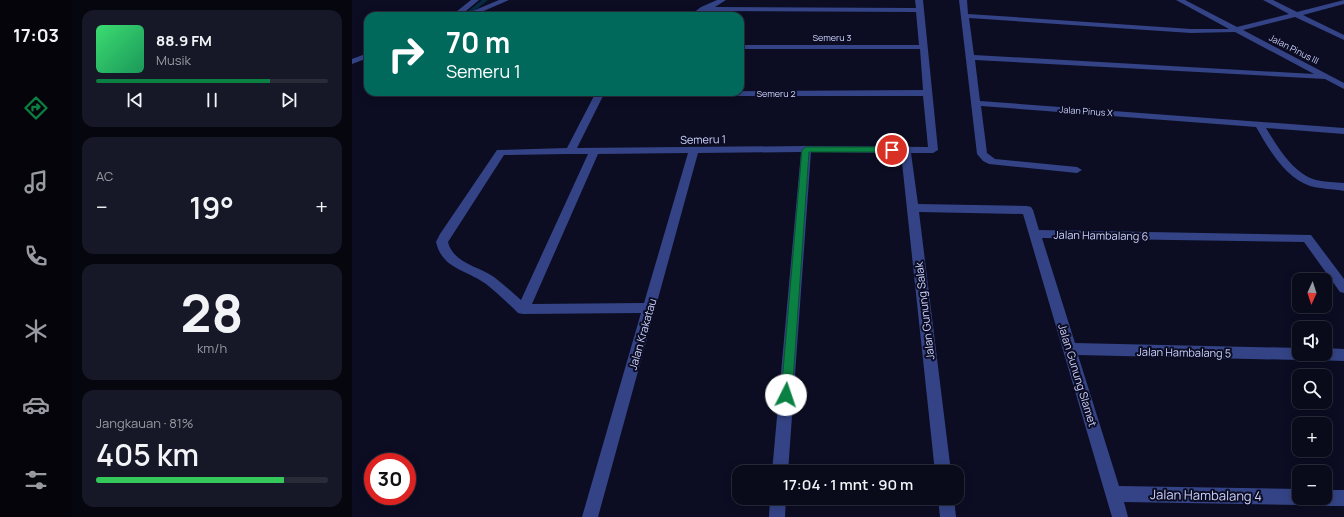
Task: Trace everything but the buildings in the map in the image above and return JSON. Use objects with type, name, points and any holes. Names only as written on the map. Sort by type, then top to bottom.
[{"type":"street","points":[[460,12],[476,0]]},
{"type":"street","points":[[476,12],[505,0]]},
{"type":"street","points":[[699,12],[722,0]]},
{"type":"street","points":[[919,0],[928,93]]},
{"type":"street","points":[[963,0],[982,154],[987,159],[1002,164],[1077,170]]},
{"type":"street","name":"Jalan Pinus III","points":[[1180,0],[1344,86]]},
{"type":"street","points":[[1266,0],[1344,38]]},
{"type":"street","points":[[965,16],[1224,32],[1344,2]]},
{"type":"street","points":[[704,9],[920,10]]},
{"type":"street","name":"Semeru 3","points":[[744,47],[924,47]]},
{"type":"street","points":[[352,62],[364,57]]},
{"type":"street","points":[[970,57],[1327,77]]},
{"type":"street","name":"Semeru 2","points":[[744,93],[928,93]]},
{"type":"street","name":"Semeru 1","points":[[523,308],[489,280],[456,262],[444,252],[442,242],[501,152],[933,150],[928,93]]},
{"type":"street","points":[[570,152],[598,96]]},
{"type":"street","name":"Jalan Pinus X","points":[[976,103],[1344,131]]},
{"type":"street","points":[[1259,124],[1292,170],[1312,183],[1344,187]]},
{"type":"street","points":[[781,465],[806,150]]},
{"type":"street","name":"Jalan Gunung Salak","points":[[906,150],[942,465]]},
{"type":"street","name":"Jalan Krakatau","points":[[590,517],[694,151]]},
{"type":"street","points":[[594,152],[523,308],[649,308]]},
{"type":"street","points":[[913,208],[1027,210],[1035,234]]},
{"type":"street","name":"Jalan Hambalang 6","points":[[1035,234],[1307,238],[1344,288]]},
{"type":"street","name":"Jalan Gunung Slamet","points":[[1035,234],[1120,517]]},
{"type":"street","name":"Jalan Hambalang 5","points":[[1070,349],[1292,354]]},
{"type":"street","points":[[1332,355],[1344,355]]},
{"type":"street","name":"Jalan Hambalang 4","points":[[1113,494],[1292,497]]},
{"type":"street","points":[[1332,498],[1344,498]]},
{"type":"street","points":[[777,517],[778,505]]},
{"type":"street","points":[[947,505],[948,517]]},
{"type":"waterway","points":[[470,12],[485,0]]},
{"type":"route","points":[[786,395],[806,150],[892,150]]}]
